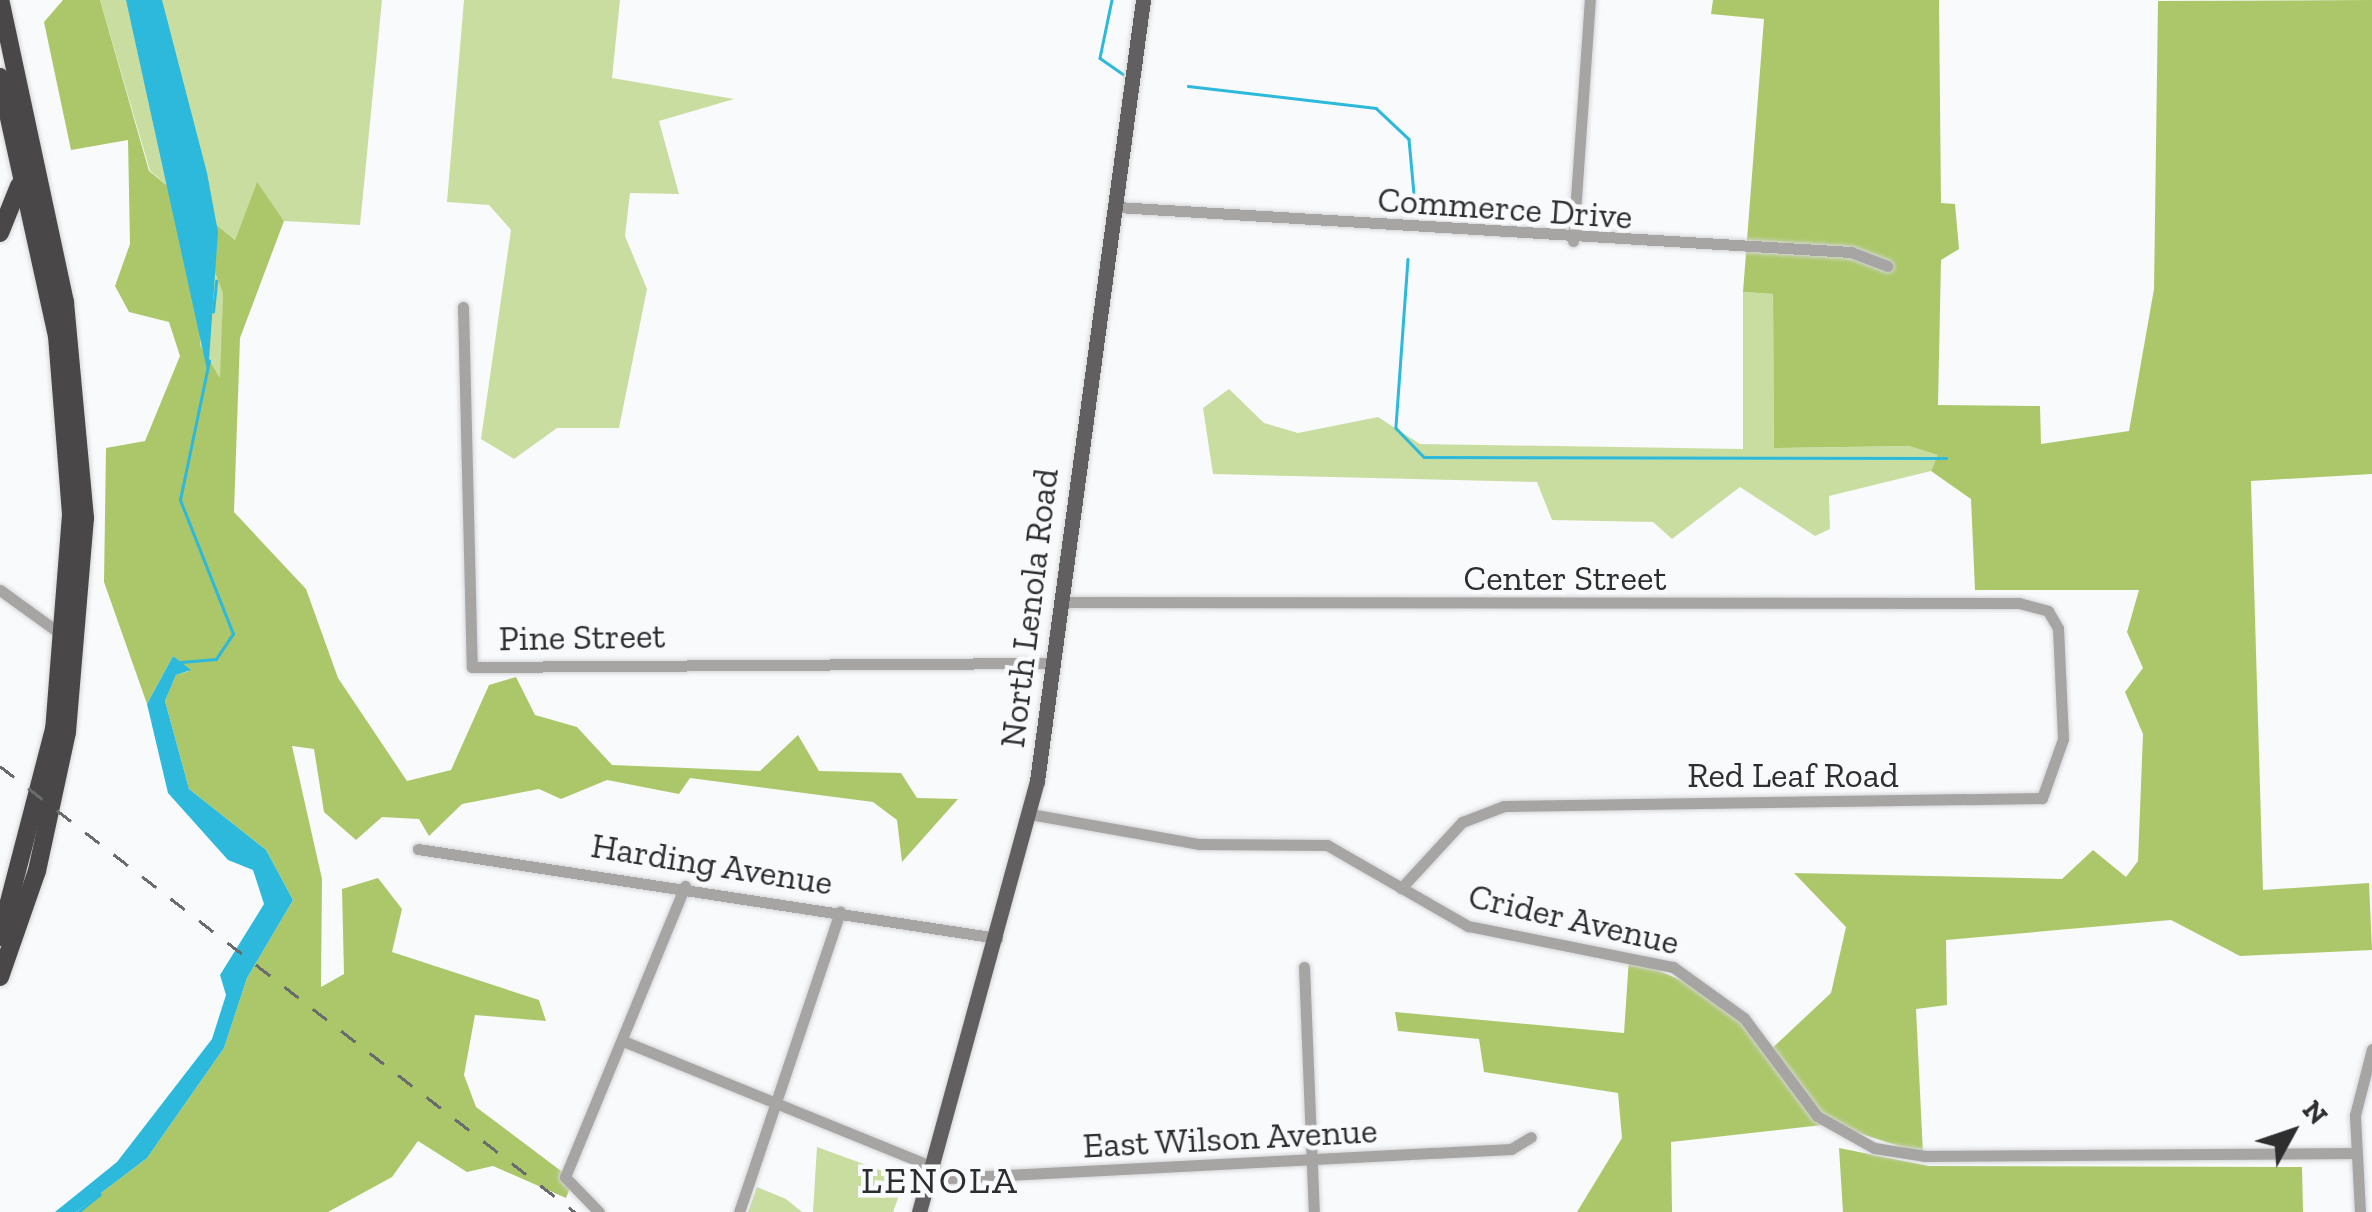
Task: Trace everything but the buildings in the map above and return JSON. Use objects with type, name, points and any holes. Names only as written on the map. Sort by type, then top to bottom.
[{"type":"highway","points":[[0,0],[72,341],[85,536],[58,782],[0,977]]},
{"type":"highway","points":[[0,77],[64,390],[65,637],[38,806],[0,937]]},
{"type":"highway","points":[[0,232],[16,208],[16,151]]},
{"type":"main road","name":"North Lenola Road","points":[[919,1212],[1030,814],[1144,0]]},
{"type":"street","points":[[1573,241],[1590,0]]},
{"type":"street","name":"Commerce Drive","points":[[1117,208],[1573,241],[1851,252],[1887,266]]},
{"type":"street","name":"Pine Street","points":[[463,308],[472,666],[1052,663]]},
{"type":"street","points":[[0,590],[65,637]]},
{"type":"street","name":"Center Street","points":[[1060,602],[1990,602],[2038,606],[2058,628]]},
{"type":"street","name":"Red Leaf Road","points":[[1401,888],[1462,822],[1504,806],[2042,798],[2054,783],[2063,739],[2058,628]]},
{"type":"street","name":"Crider Avenue","points":[[1030,814],[1199,844],[1327,844],[1482,931],[1691,975],[1744,1018],[1817,1116],[1874,1148],[1925,1156],[2356,1153]]},
{"type":"street","name":"Harding Avenue","points":[[418,848],[686,886],[997,938]]},
{"type":"street","points":[[599,1212],[572,1192],[568,1167],[624,1042],[686,886]]},
{"type":"street","points":[[739,1212],[840,912]]},
{"type":"street","points":[[1304,967],[1314,1212]]},
{"type":"street","points":[[624,1042],[776,1101],[932,1173]]},
{"type":"street","points":[[2360,1212],[2357,1096],[2372,1049]]},
{"type":"street","name":"East Wilson Avenue","points":[[932,1173],[1511,1149],[1532,1137]]},
{"type":"green space","points":[[63,0],[100,0],[149,171],[179,195],[205,279],[200,345],[220,378],[223,294],[190,204],[235,240],[257,182],[284,221],[240,338],[234,512],[306,589],[338,678],[407,781],[451,770],[489,685],[516,677],[535,715],[577,727],[612,765],[760,771],[798,735],[819,771],[901,773],[917,798],[958,799],[902,862],[897,820],[873,802],[690,778],[679,794],[607,780],[561,799],[539,789],[462,804],[429,836],[419,819],[382,817],[356,840],[324,812],[314,749],[292,746],[322,879],[321,987],[344,974],[342,889],[378,878],[402,909],[392,952],[539,1000],[546,1021],[475,1015],[464,1075],[476,1107],[573,1180],[566,1198],[493,1166],[467,1172],[418,1141],[392,1177],[328,1212],[76,1212],[147,1158],[224,1048],[247,978],[293,900],[266,850],[189,789],[165,701],[176,675],[189,671],[173,656],[147,704],[104,582],[106,448],[145,441],[180,356],[169,322],[129,312],[115,286],[130,244],[128,140],[71,150],[44,22]]},
{"type":"green space","points":[[100,0],[382,0],[360,225],[284,221],[257,183],[235,240],[191,206],[223,294],[221,380],[200,345],[205,279],[179,195],[150,171]]},
{"type":"green space","points":[[464,0],[620,0],[612,78],[734,99],[659,121],[679,194],[630,193],[625,236],[647,289],[619,428],[557,428],[514,459],[481,439],[511,230],[489,205],[447,202]]},
{"type":"green space","points":[[1713,0],[1939,0],[1941,203],[1955,204],[1959,249],[1941,260],[1938,405],[2040,406],[2041,444],[2129,431],[2154,289],[2158,1],[2372,0],[2372,474],[2251,481],[2263,890],[2369,883],[2372,950],[2240,956],[2171,920],[1946,940],[1947,1005],[1916,1009],[1923,1154],[1831,1124],[1671,1142],[1672,1212],[1577,1212],[1622,1138],[1618,1093],[1484,1072],[1479,1039],[1398,1031],[1395,1012],[1624,1033],[1629,958],[1723,998],[1766,1054],[1831,993],[1846,927],[1794,873],[2062,879],[2093,850],[2126,877],[2138,861],[2143,734],[2125,692],[2143,668],[2127,632],[2139,590],[1975,590],[1971,499],[1931,471],[1938,455],[1909,446],[1774,448],[1773,294],[1743,292],[1764,19],[1711,14]]},
{"type":"green space","points":[[1743,292],[1773,294],[1774,448],[1909,446],[1939,455],[1931,471],[1829,496],[1830,529],[1815,536],[1740,487],[1672,539],[1653,522],[1552,520],[1537,482],[1213,474],[1203,408],[1229,389],[1264,423],[1298,433],[1378,417],[1420,444],[1743,449]]},
{"type":"green space","points":[[817,1147],[891,1174],[901,1190],[893,1212],[813,1212]]},
{"type":"green space","points":[[1839,1148],[1929,1166],[2302,1167],[2303,1212],[1843,1212]]},
{"type":"green space","points":[[757,1187],[786,1199],[802,1212],[748,1212]]},
{"type":"water","points":[[126,0],[162,0],[207,173],[218,232],[208,374]]},
{"type":"water","points":[[173,656],[191,670],[176,675],[165,701],[189,789],[266,850],[293,900],[247,978],[224,1048],[147,1158],[76,1212],[55,1212],[117,1162],[212,1039],[226,995],[220,975],[264,904],[253,870],[228,860],[168,793],[147,704]]},
{"type":"waterway","points":[[1112,0],[1100,58],[1123,74]]},
{"type":"waterway","points":[[1188,86],[1376,108],[1409,139],[1415,205]]},
{"type":"waterway","points":[[1408,259],[1396,428],[1424,457],[1946,458]]},
{"type":"waterway","points":[[213,312],[216,281]]},
{"type":"waterway","points":[[181,662],[216,659],[233,634],[180,500],[209,361]]},
{"type":"waterway","points":[[78,1212],[100,1194]]},
{"type":"railway","points":[[0,766],[575,1212]]},
{"type":"district","name":"LENOLA","points":[[940,1181]]}]
